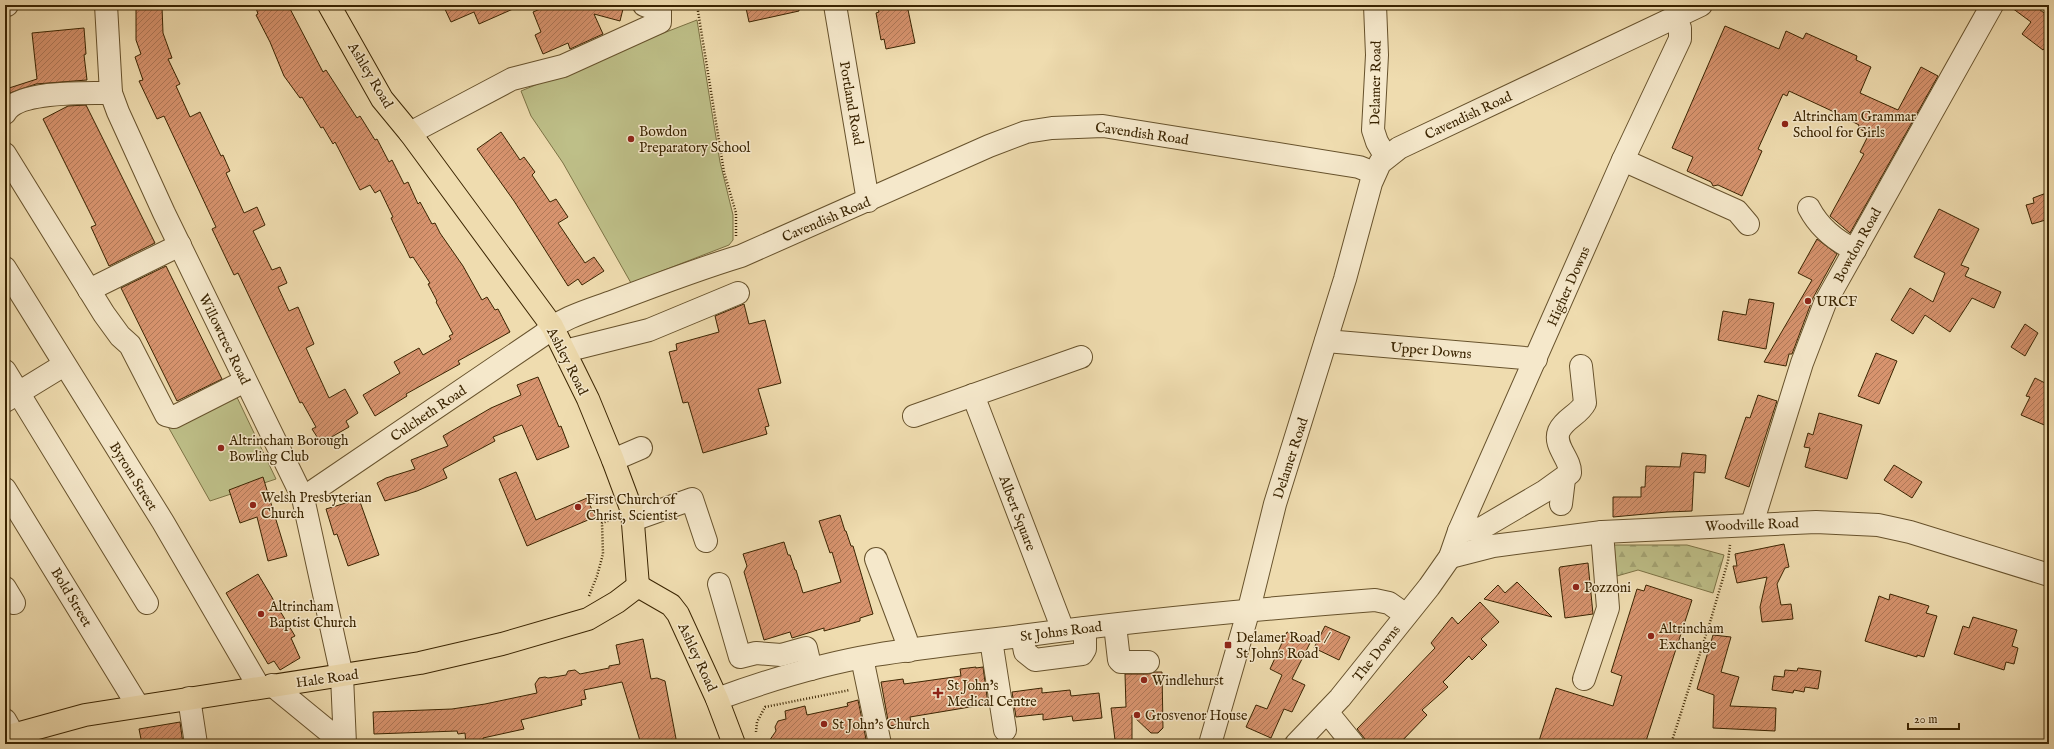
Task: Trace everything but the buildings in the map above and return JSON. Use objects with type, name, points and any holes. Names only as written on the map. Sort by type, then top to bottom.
[{"type":"main road","name":"Ashley Road","points":[[329,5],[382,99],[410,133],[552,326],[565,351],[613,460],[632,516],[638,586],[670,605],[678,614],[717,699],[734,744]]},
{"type":"main road","name":"Hale Road","points":[[8,730],[138,706],[420,663],[502,644],[588,620],[617,602],[638,586]]},
{"type":"street","name":"Willowtree Road","points":[[106,5],[111,94],[118,112],[245,381],[303,498],[342,676],[345,744]]},
{"type":"street","points":[[410,133],[512,79],[563,66],[660,22],[660,11],[644,5]]},
{"type":"street","name":"Portland Road","points":[[835,5],[868,201]]},
{"type":"street","name":"Delamer Road","points":[[1210,744],[1249,609],[1275,504],[1380,165],[1374,130],[1377,55],[1375,5]]},
{"type":"street","name":"Bowdon Road","points":[[1743,524],[1825,303],[1992,5]]},
{"type":"street","name":"Cavendish Road","points":[[552,326],[698,269],[741,256],[868,201],[989,146],[1026,132],[1052,128],[1103,126],[1360,167],[1380,165],[1399,148],[1696,6]]},
{"type":"street","name":"Higher Downs","points":[[1450,557],[1459,532],[1624,160],[1680,39],[1681,32],[1675,17]]},
{"type":"street","points":[[5,113],[13,105],[38,97],[111,94]]},
{"type":"street","points":[[5,154],[89,290],[120,336],[130,345],[166,415],[174,416],[245,381]]},
{"type":"street","points":[[1624,160],[1737,211],[1748,224]]},
{"type":"street","points":[[1809,208],[1826,231],[1844,245],[1855,250]]},
{"type":"street","points":[[89,290],[180,245]]},
{"type":"street","name":"Byrom Street","points":[[5,268],[64,365],[266,686]]},
{"type":"street","points":[[565,351],[649,330],[738,292]]},
{"type":"street","name":"Culcheth Road","points":[[303,498],[543,335],[552,326]]},
{"type":"street","name":"Upper Downs","points":[[1326,342],[1536,359]]},
{"type":"street","points":[[914,416],[1081,357]]},
{"type":"street","points":[[12,397],[64,365]]},
{"type":"street","points":[[1459,532],[1482,528],[1564,479],[1570,473],[1570,465],[1559,444],[1559,432],[1568,419],[1580,411],[1585,403],[1581,366]]},
{"type":"street","points":[[5,371],[12,397],[147,603]]},
{"type":"street","name":"Albert Square","points":[[973,395],[1063,630]]},
{"type":"street","points":[[613,460],[641,448]]},
{"type":"street","points":[[1561,504],[1564,479]]},
{"type":"street","name":"Bold Street","points":[[5,488],[138,706]]},
{"type":"street","points":[[632,516],[692,499],[706,541]]},
{"type":"street","name":"Woodville Road","points":[[1450,557],[1493,546],[1602,532],[1743,524],[1816,522],[1878,525],[1910,532],[2049,575]]},
{"type":"street","points":[[1584,679],[1608,608],[1602,532]]},
{"type":"street","name":"The Downs","points":[[1296,744],[1327,712],[1429,587],[1450,557]]},
{"type":"street","points":[[876,559],[906,639],[908,651]]},
{"type":"street","points":[[719,584],[740,657],[756,653],[781,655],[806,648],[811,670]]},
{"type":"street","name":"St Johns Road","points":[[717,699],[759,684],[862,658],[1063,630],[1249,609],[1375,600],[1390,604],[1406,615]]},
{"type":"street","points":[[1114,625],[1116,650],[1119,660],[1121,662],[1148,662]]},
{"type":"street","points":[[1022,636],[1025,652],[1028,656],[1035,660],[1082,654],[1085,649],[1085,628]]},
{"type":"street","points":[[992,640],[1005,730]]},
{"type":"street","points":[[862,658],[880,744]]},
{"type":"street","points":[[266,686],[345,744]]},
{"type":"street","points":[[189,698],[196,744]]},
{"type":"street","points":[[1327,712],[1353,744]]},
{"type":"path","points":[[697,5],[724,172],[736,213],[736,239],[741,256]]},
{"type":"path","points":[[588,620],[586,602],[597,576],[603,554],[602,523],[632,516]]},
{"type":"path","points":[[1671,744],[1728,561],[1743,524]]},
{"type":"path","points":[[756,732],[757,722],[766,707],[868,687]]},
{"type":"green space","name":"Bowdon Preparatory School","points":[[697,20],[720,162],[733,215],[733,240],[729,245],[631,283],[563,163],[531,116],[521,91]]},
{"type":"green space","name":"Altrincham Borough Bowling Club","points":[[233,389],[276,479],[210,501],[166,423]]},
{"type":"green space","points":[[1614,545],[1687,545],[1724,555],[1713,593],[1638,570],[1617,576]]},
{"type":"place","name":"Altrincham Grammar School for Girls","points":[[1785,124]]},
{"type":"place","name":"Bowdon Preparatory School","points":[[631,139]]},
{"type":"place","name":"URCF","points":[[1808,301]]},
{"type":"place","name":"Altrincham Borough Bowling Club","points":[[221,448]]},
{"type":"place","name":"Welsh Presbyterian Church","points":[[253,505]]},
{"type":"place","name":"First Church of Christ, Scientist","points":[[578,507]]},
{"type":"place","name":"Pozzoni","points":[[1576,587]]},
{"type":"place","name":"Altrincham Baptist Church","points":[[261,614]]},
{"type":"place","name":"Altrincham Exchange","points":[[1651,636]]},
{"type":"place","name":"Delamer Road / St Johns Road","points":[[1228,645]]},
{"type":"place","name":"Windlehurst","points":[[1144,680]]},
{"type":"place","name":"St John's Medical Centre","points":[[938,693]]},
{"type":"place","name":"Grosvenor House","points":[[1137,715]]},
{"type":"place","name":"St John's Church","points":[[824,724]]}]
